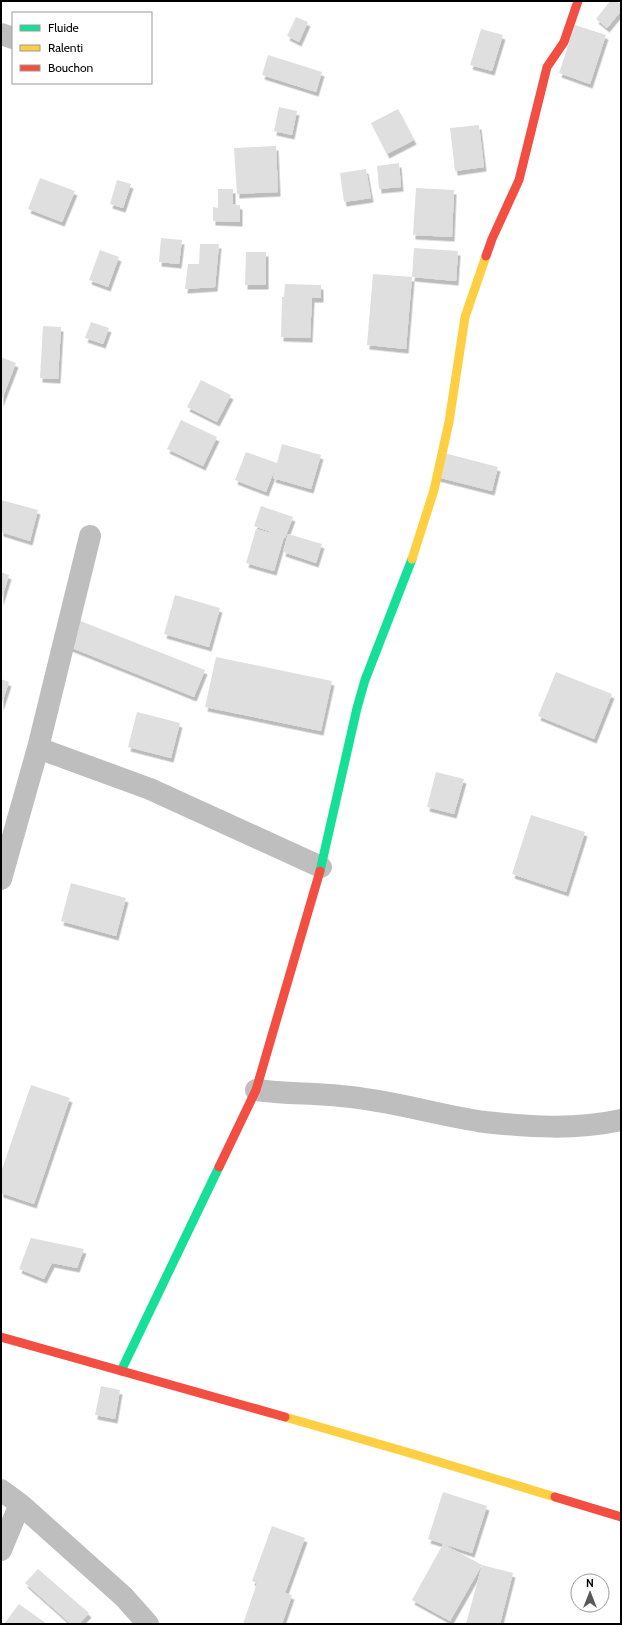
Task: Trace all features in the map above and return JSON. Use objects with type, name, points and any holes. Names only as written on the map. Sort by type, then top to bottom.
[{"type":"street","points":[[121,1371],[256,1090],[321,866],[355,716],[365,680],[410,563],[434,490],[449,422],[465,317],[492,239],[519,180],[547,67],[564,42],[578,1]]},
{"type":"street","points":[[1,34],[12,38]]},
{"type":"street","points":[[1,879],[38,748],[90,536]]},
{"type":"street","points":[[38,748],[150,789],[321,866]]},
{"type":"street","points":[[256,1090],[282,1094],[341,1096],[484,1122],[550,1127],[621,1120]]},
{"type":"street","points":[[1,1337],[402,1451],[621,1517]]},
{"type":"street","points":[[1,1490],[20,1504],[124,1597],[148,1624]]},
{"type":"street","points":[[1,1550],[20,1504]]},
{"type":"building","points":[[610,1],[618,1],[621,4],[621,11],[607,28],[596,19]]},
{"type":"building","points":[[296,17],[308,22],[299,42],[287,36]]},
{"type":"building","points":[[575,25],[606,35],[590,84],[559,73]]},
{"type":"building","points":[[481,29],[503,35],[492,71],[470,65]]},
{"type":"building","points":[[268,55],[322,72],[316,92],[262,75]]},
{"type":"building","points":[[279,107],[297,111],[292,135],[274,131]]},
{"type":"building","points":[[398,109],[414,140],[387,154],[371,123]]},
{"type":"building","points":[[479,125],[484,167],[455,171],[450,128]]},
{"type":"building","points":[[276,146],[278,192],[237,194],[234,148]]},
{"type":"building","points":[[399,163],[401,187],[379,189],[377,166]]},
{"type":"building","points":[[366,169],[371,198],[344,202],[340,173]]},
{"type":"building","points":[[40,178],[75,191],[62,222],[28,209]]},
{"type":"building","points":[[117,180],[131,184],[123,208],[110,204]]},
{"type":"building","points":[[416,188],[454,190],[452,237],[413,235]]},
{"type":"building","points":[[218,189],[233,189],[233,204],[240,205],[240,222],[213,221],[213,207],[218,208]]},
{"type":"building","points":[[161,238],[182,240],[179,264],[159,262]]},
{"type":"building","points":[[200,244],[219,244],[215,287],[185,289],[188,264],[199,264]]},
{"type":"building","points":[[414,248],[458,251],[456,281],[412,277]]},
{"type":"building","points":[[100,250],[119,257],[108,287],[89,280]]},
{"type":"building","points":[[246,252],[266,252],[266,285],[245,285]]},
{"type":"building","points":[[373,274],[412,277],[406,349],[367,345]]},
{"type":"building","points":[[285,284],[321,285],[321,298],[312,298],[310,338],[281,337],[282,297],[284,297]]},
{"type":"building","points":[[91,322],[109,328],[103,344],[85,338]]},
{"type":"building","points":[[43,326],[61,327],[58,379],[40,378]]},
{"type":"building","points":[[1,357],[16,363],[1,402]]},
{"type":"building","points":[[201,380],[231,395],[217,422],[187,407]]},
{"type":"building","points":[[181,420],[217,437],[203,466],[167,449]]},
{"type":"building","points":[[282,444],[321,455],[311,489],[273,478],[276,466],[266,492],[235,480],[246,452],[277,463]]},
{"type":"building","points":[[444,453],[498,467],[492,491],[437,477]]},
{"type":"building","points":[[1,500],[38,510],[30,541],[1,532]]},
{"type":"building","points":[[261,506],[293,517],[285,538],[284,537],[274,571],[246,563],[256,529],[279,535],[254,526]]},
{"type":"building","points":[[288,534],[322,544],[316,563],[283,552]]},
{"type":"building","points":[[1,572],[9,575],[1,601]]},
{"type":"building","points":[[175,595],[220,608],[209,647],[164,634]]},
{"type":"building","points":[[78,620],[205,670],[194,697],[67,646]]},
{"type":"building","points":[[216,657],[332,681],[321,731],[205,707]]},
{"type":"building","points":[[556,672],[612,694],[594,739],[538,716]]},
{"type":"building","points":[[1,679],[9,682],[1,706]]},
{"type":"building","points":[[137,712],[180,723],[171,758],[128,747]]},
{"type":"building","points":[[436,772],[464,779],[454,814],[427,807]]},
{"type":"building","points":[[531,815],[585,832],[566,892],[512,874]]},
{"type":"building","points":[[71,883],[126,898],[116,936],[61,921]]},
{"type":"building","points":[[31,1085],[70,1098],[34,1204],[1,1193],[1,1172]]},
{"type":"building","points":[[31,1238],[84,1249],[77,1268],[52,1263],[44,1279],[19,1269]]},
{"type":"building","points":[[101,1386],[120,1390],[115,1419],[95,1415]]},
{"type":"building","points":[[443,1492],[487,1506],[472,1553],[428,1539]]},
{"type":"building","points":[[272,1526],[305,1538],[285,1593],[292,1595],[282,1624],[243,1624],[257,1583],[252,1581]]},
{"type":"building","points":[[443,1544],[482,1565],[450,1621],[412,1600]]},
{"type":"building","points":[[482,1565],[513,1573],[500,1624],[466,1624]]},
{"type":"building","points":[[38,1569],[89,1613],[79,1624],[71,1624],[25,1583]]},
{"type":"building","points":[[19,1604],[47,1624],[4,1624]]},
{"type":"traffic: fast","points":[[320,871],[357,708],[365,680],[412,559]]},
{"type":"traffic: fast","points":[[121,1371],[219,1167]]},
{"type":"traffic: slow","points":[[412,559],[434,490],[449,422],[465,317],[486,256]]},
{"type":"traffic: slow","points":[[285,1417],[555,1497]]},
{"type":"traffic: jam","points":[[486,256],[492,239],[519,180],[547,67],[564,42],[578,1]]},
{"type":"traffic: jam","points":[[219,1167],[256,1090],[320,871]]},
{"type":"traffic: jam","points":[[1,1337],[285,1417]]},
{"type":"traffic: jam","points":[[555,1497],[621,1517]]}]
